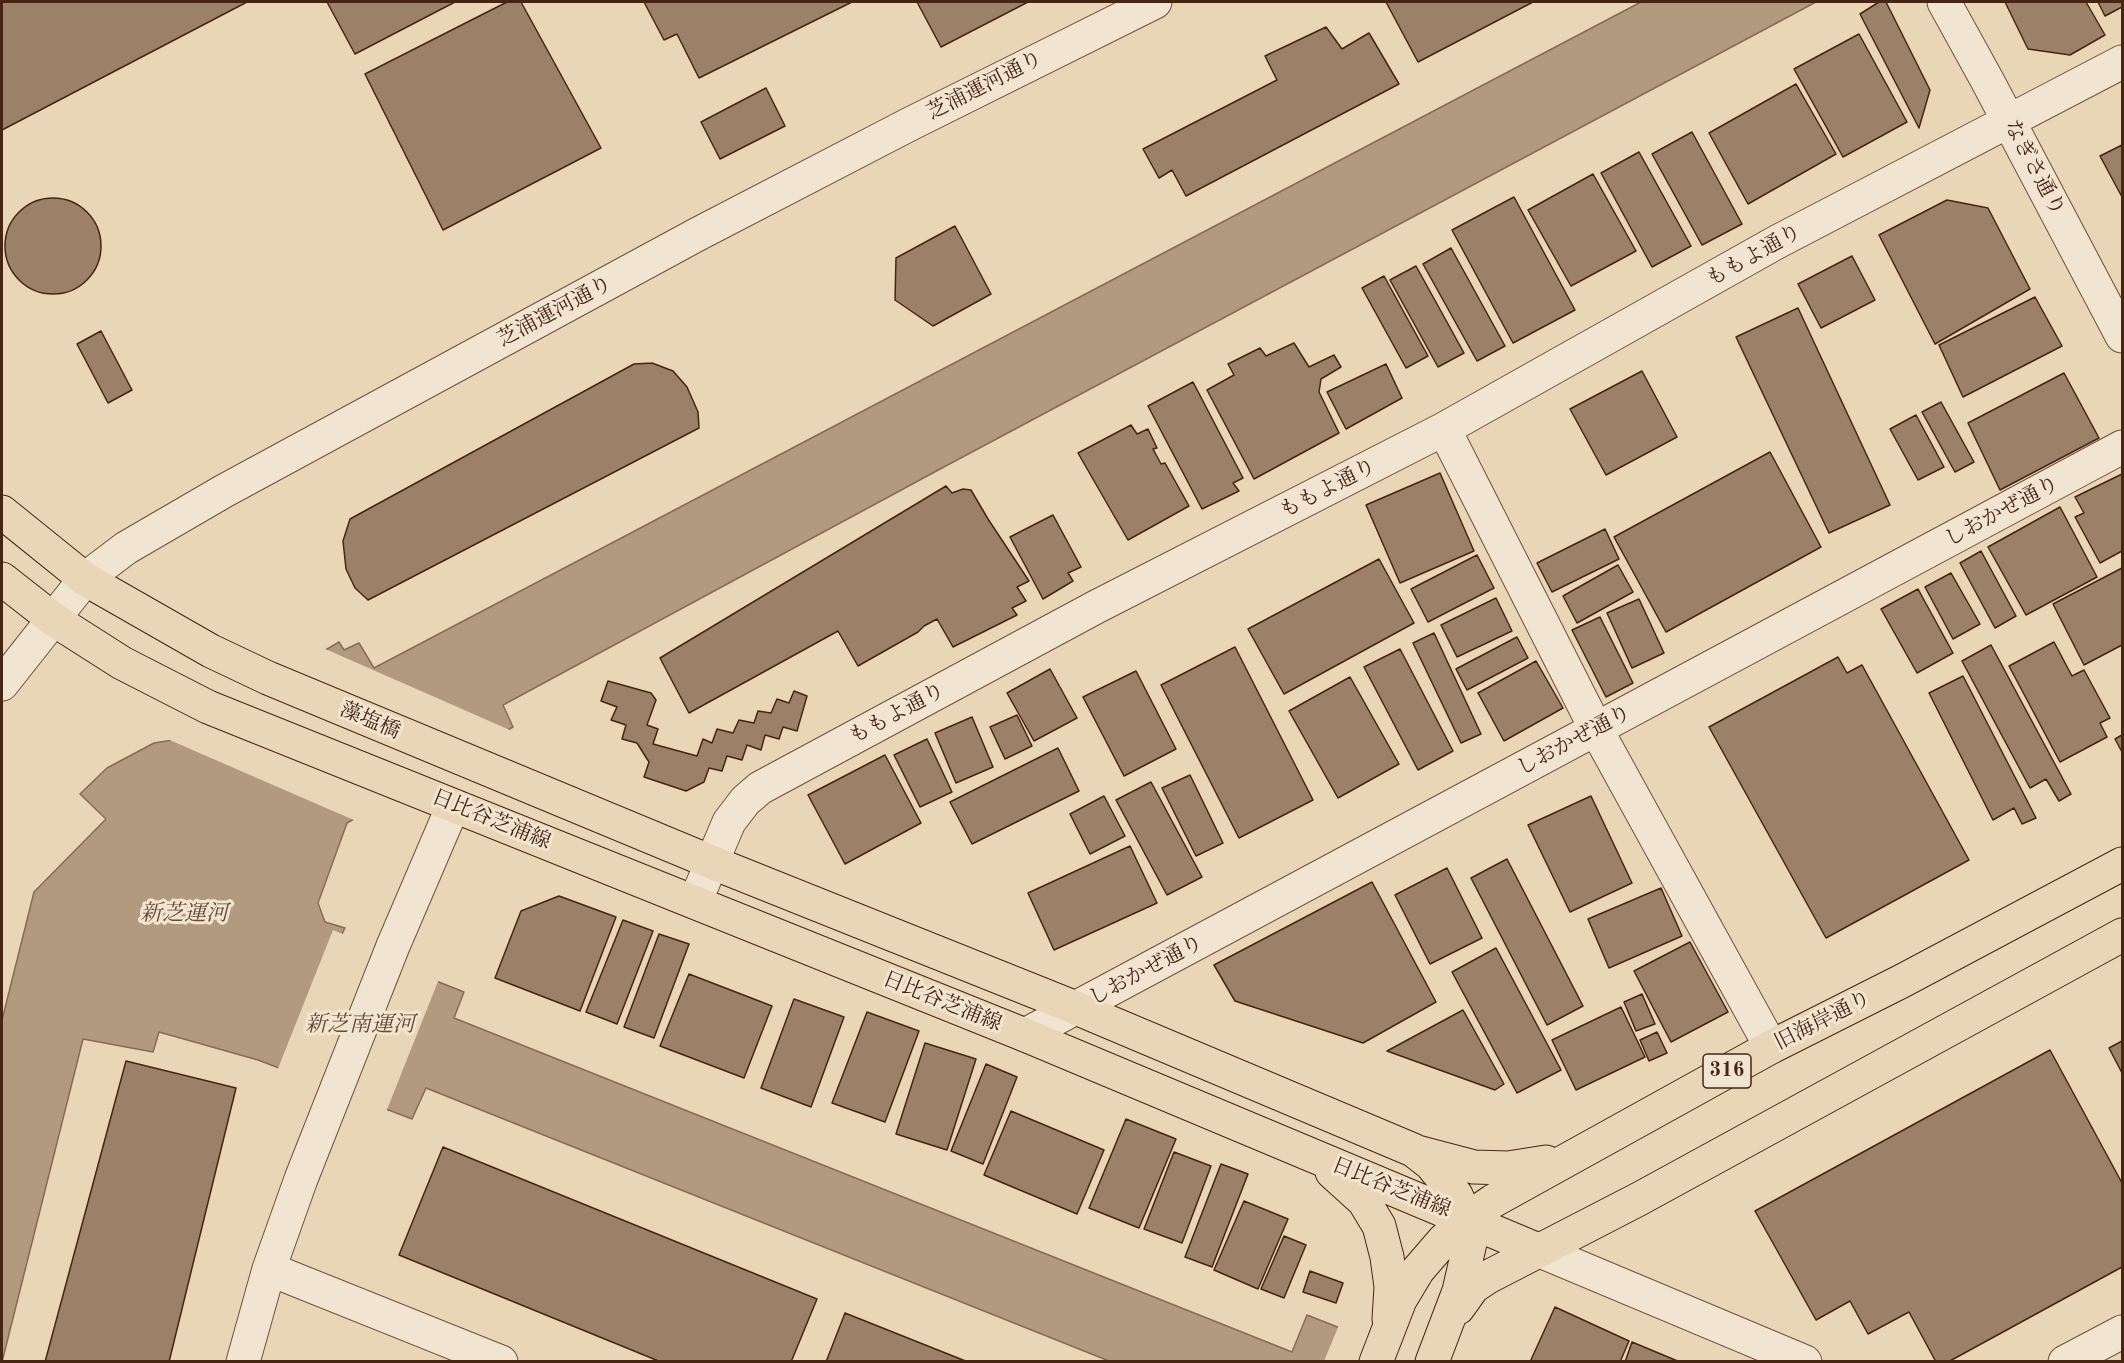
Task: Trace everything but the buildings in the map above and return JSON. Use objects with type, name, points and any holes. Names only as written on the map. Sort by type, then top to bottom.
[{"type":"main road","points":[[2,512],[85,579]]},
{"type":"main road","points":[[2,579],[53,619]]},
{"type":"main road","name":"藻塩橋","points":[[85,579],[159,623],[267,678],[473,765]]},
{"type":"main road","name":"日比谷芝浦線","points":[[53,619],[122,663],[208,707],[1025,1035],[1538,1250]]},
{"type":"main road","name":"日比谷芝浦線","points":[[473,765],[1076,1008],[1413,1150],[1431,1164],[1456,1195],[1467,1219],[1470,1243],[1465,1271],[1433,1360]]},
{"type":"main road","name":"旧海岸通り","points":[[1381,1350],[1400,1300],[1418,1270],[1443,1241],[1467,1219],[1518,1185],[1771,1047],[1902,981],[2122,864]]},
{"type":"main road","points":[[1433,1360],[1451,1319],[1462,1301],[1473,1287],[1488,1277],[1639,1198],[2122,935]]},
{"type":"main road","points":[[1413,1150],[1474,1167],[1508,1168],[1570,1158]]},
{"type":"main road","points":[[1300,1151],[1339,1176],[1364,1201],[1379,1226],[1387,1257],[1391,1287],[1390,1313],[1381,1350]]},
{"type":"street","name":"芝浦運河通り","points":[[2,684],[85,579],[126,548],[224,491],[624,274],[910,124],[1155,2]]},
{"type":"street","name":"なぎさ通り","points":[[1944,2],[2009,120],[2122,336]]},
{"type":"street","name":"ももよ通り","points":[[695,902],[729,822],[745,801],[760,788],[1096,607],[1444,429],[1777,242],[2122,62]]},
{"type":"street","points":[[1444,429],[1596,729],[1771,1047]]},
{"type":"street","name":"しおかぜ通り","points":[[1025,1035],[2122,447]]},
{"type":"street","points":[[243,1362],[269,1269],[330,1103],[393,946],[453,806]]},
{"type":"street","points":[[1538,1250],[1805,1362]]},
{"type":"street","points":[[269,1269],[501,1362]]},
{"type":"street","points":[[2065,1362],[2122,1332]]},
{"type":"water","name":"新芝運河","points":[[1641,2],[1816,2],[503,705],[513,727],[347,823],[318,903],[325,922],[345,928],[338,942],[464,992],[454,1018],[1292,1352],[1307,1315],[1424,1361],[1109,1361],[426,1088],[412,1119],[258,1060],[159,1032],[153,1052],[83,1039],[2,1362],[2,1020],[34,892],[106,819],[80,794],[107,768],[154,743],[173,740],[339,642],[344,650],[359,643],[374,668]]},
{"type":"pier","points":[[323,648],[512,731],[356,821],[165,738],[172,737]]},
{"type":"pier","points":[[333,930],[345,935],[342,940],[439,979],[386,1112],[277,1071]]},
{"type":"pier","points":[[1339,1325],[1425,1359],[1427,1362],[1324,1361]]},
{"type":"water label","name":"新芝南運河","points":[[360,1025]]}]
